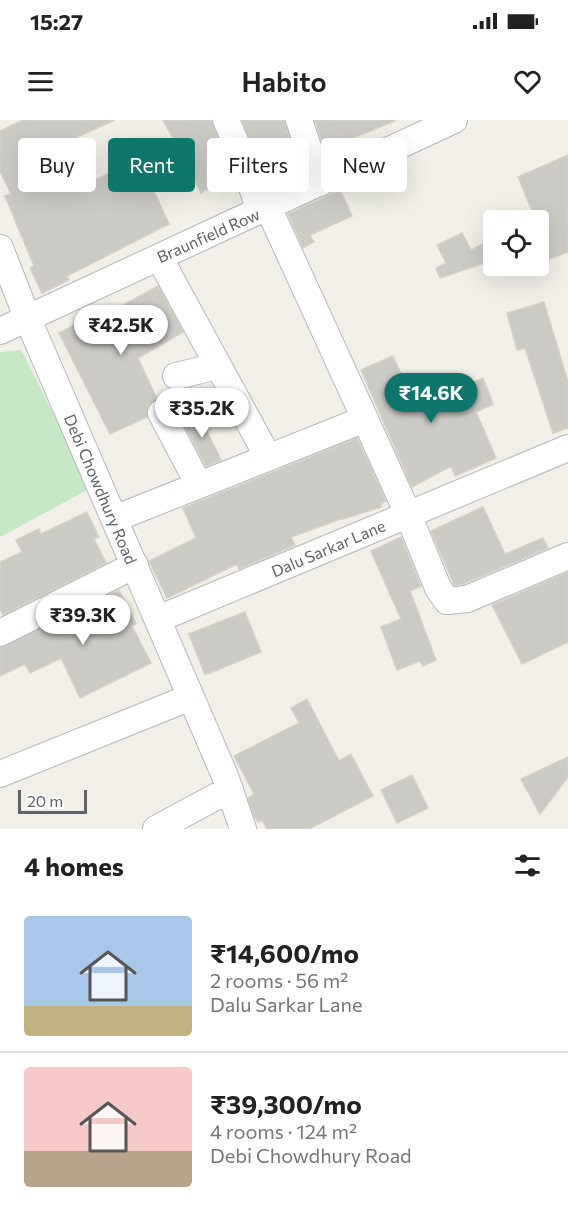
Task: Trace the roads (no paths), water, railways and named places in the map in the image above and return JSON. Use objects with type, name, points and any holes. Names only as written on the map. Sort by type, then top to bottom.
[{"type":"street","points":[[226,120],[264,209],[365,419],[408,514],[438,588],[447,601],[467,599],[568,556]]},
{"type":"street","points":[[298,120],[320,183]]},
{"type":"street","name":"Braunfield Row","points":[[0,331],[454,120]]},
{"type":"street","name":"Debi Chowdhury Road","points":[[0,248],[27,317],[230,789],[243,829]]},
{"type":"street","points":[[159,257],[268,457]]},
{"type":"street","points":[[176,376],[218,366]]},
{"type":"street","points":[[161,413],[199,485]]},
{"type":"street","points":[[114,519],[365,419]]},
{"type":"street","name":"Dalu Sarkar Lane","points":[[158,619],[568,448]]},
{"type":"street","points":[[0,633],[135,565]]},
{"type":"street","points":[[0,774],[191,697]]},
{"type":"street","points":[[156,829],[230,789]]}]
